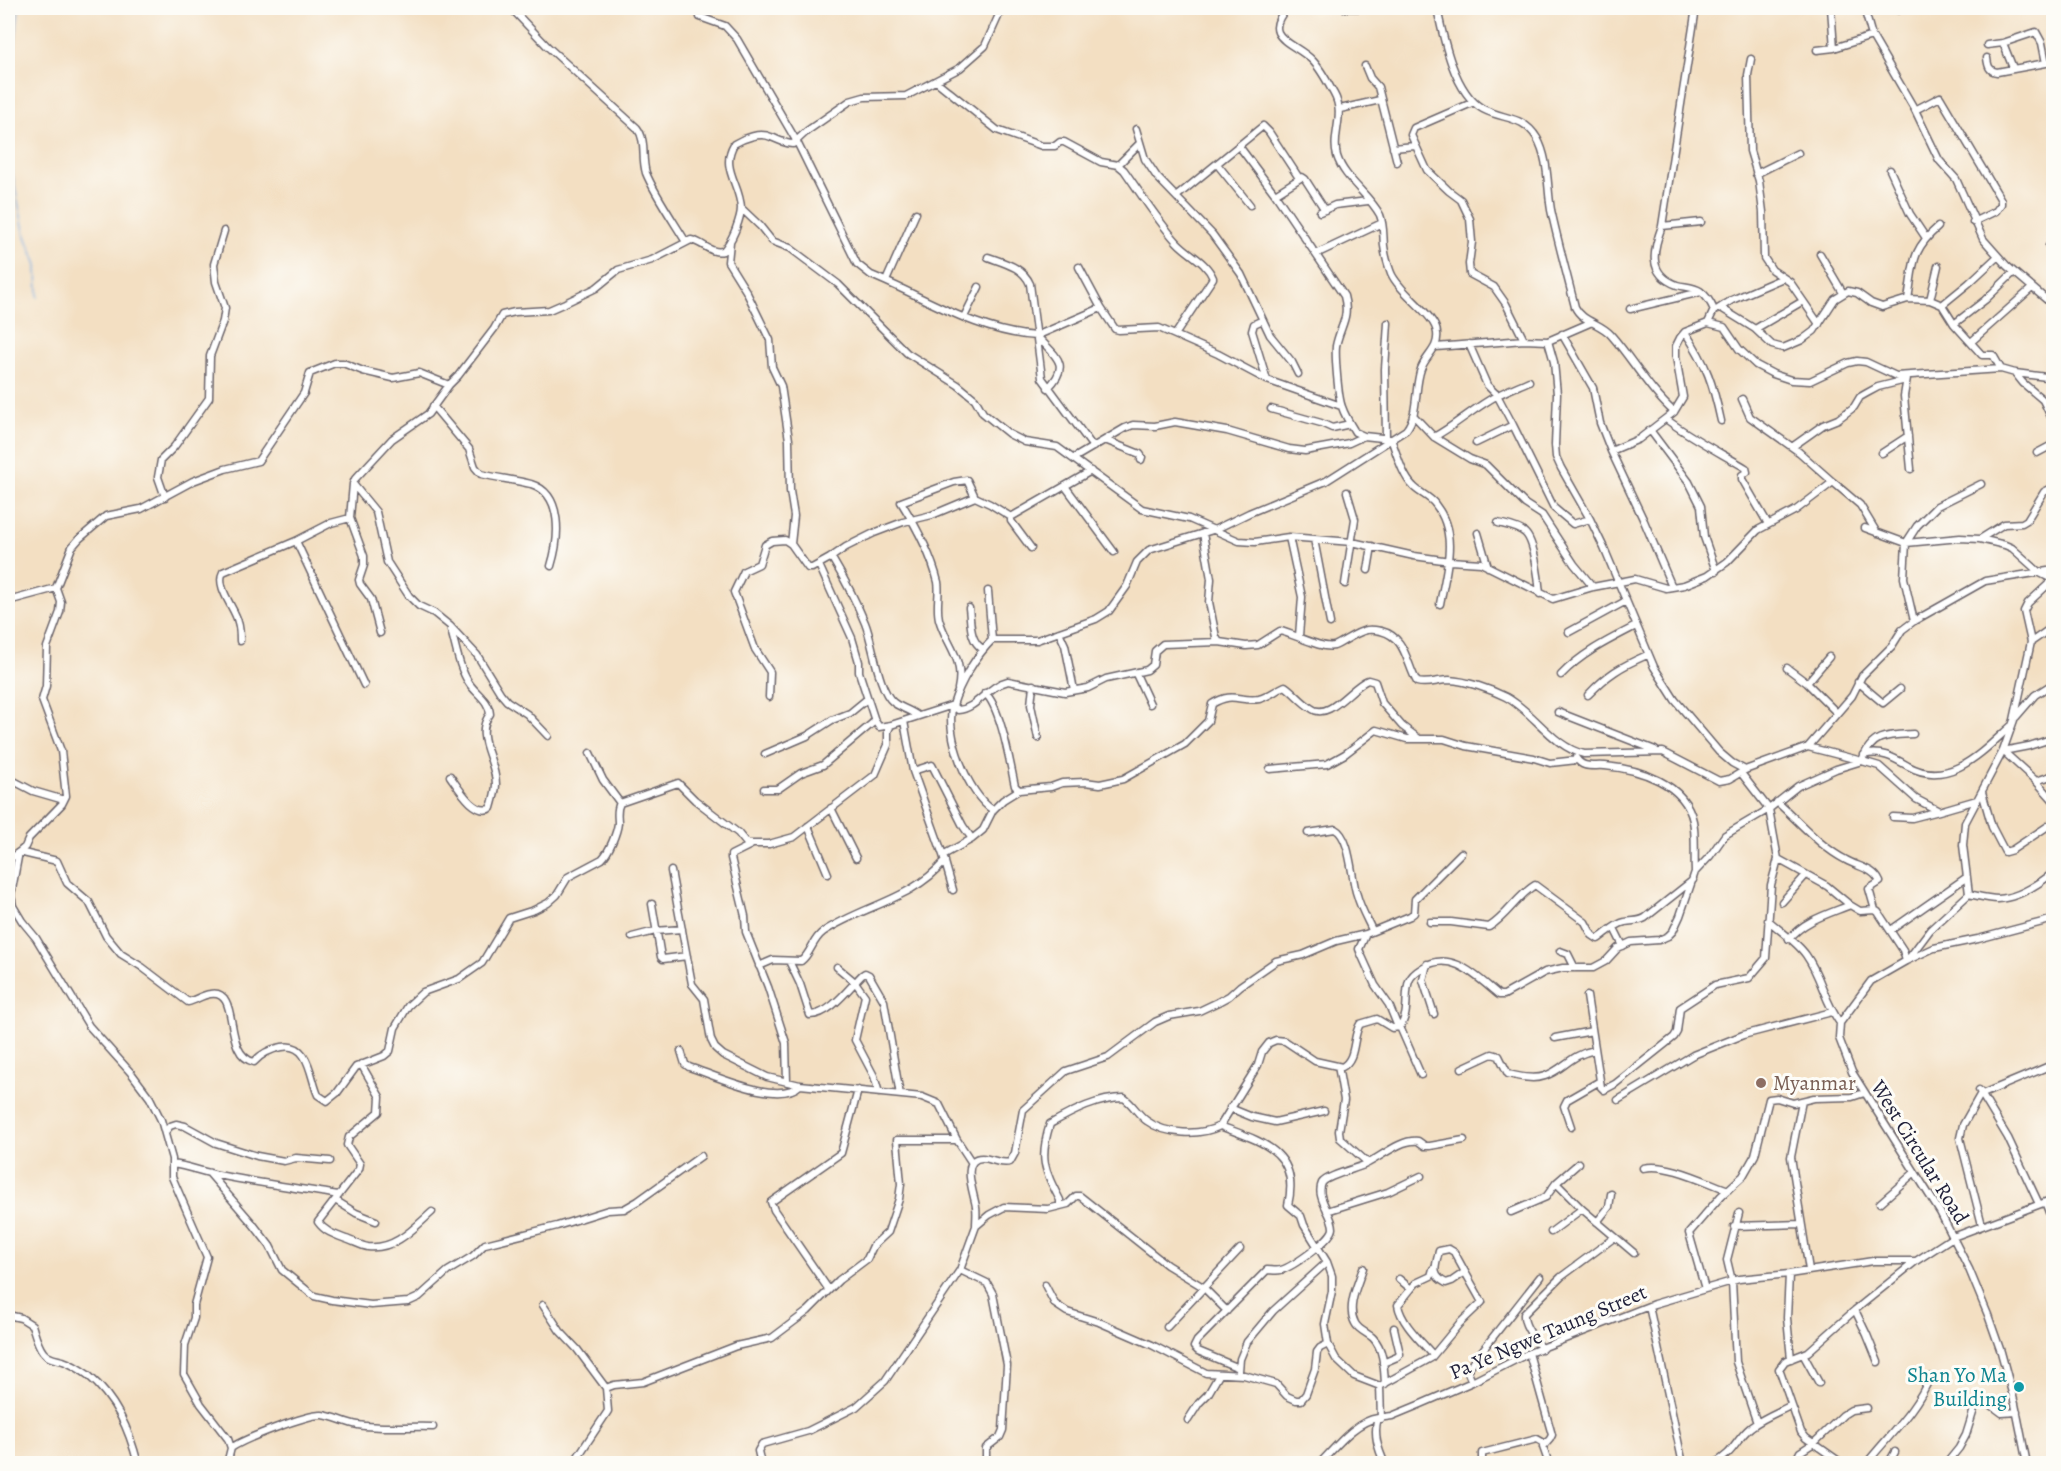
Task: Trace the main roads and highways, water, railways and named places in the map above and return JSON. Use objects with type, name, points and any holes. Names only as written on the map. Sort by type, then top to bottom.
[{"type":"waterway","points":[[19,8],[8,104],[11,168],[24,231],[37,265],[38,297]]},
{"type":"place","name":"Myanmar","points":[[1761,1083]]},
{"type":"place","name":"Shan Yo Ma Building","points":[[2019,1387]]}]
